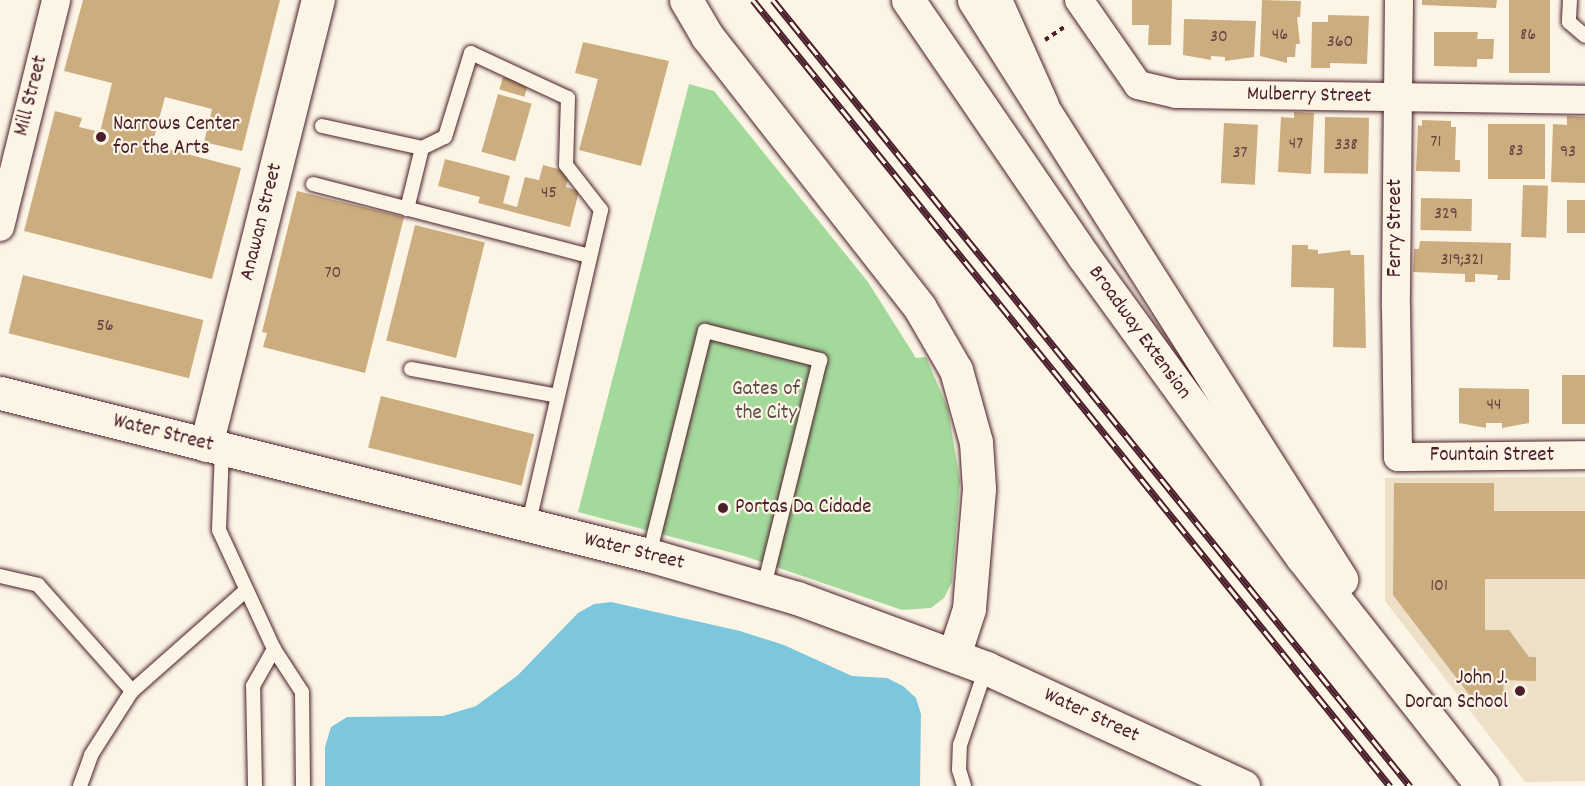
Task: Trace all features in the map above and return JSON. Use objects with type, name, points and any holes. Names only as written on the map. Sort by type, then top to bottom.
[{"type":"main road","name":"Anawan Street","points":[[214,446],[318,0]]},
{"type":"main road","points":[[687,0],[707,36],[920,308],[945,347],[964,393],[979,465],[978,519],[969,609],[954,655]]},
{"type":"main road","name":"Broadway Extension","points":[[908,0],[1077,249],[1302,557],[1383,657],[1482,786]]},
{"type":"main road","name":"Broadway Extension","points":[[974,0],[1321,543],[1383,657]]},
{"type":"main road","points":[[995,0],[1042,105]]},
{"type":"main road","name":"Water Street","points":[[0,393],[649,555],[764,587],[986,668],[1243,786]]},
{"type":"street","name":"Mill Street","points":[[0,227],[56,0]]},
{"type":"street","name":"Mulberry Street","points":[[1079,0],[1138,85],[1176,94],[1585,100]]},
{"type":"street","name":"Ferry Street","points":[[1398,457],[1399,0]]},
{"type":"street","name":"Fountain Street","points":[[1398,457],[1585,456]]},
{"type":"lane","points":[[1570,0],[1569,22],[1585,36]]},
{"type":"lane","points":[[322,126],[422,148],[445,137],[471,52],[568,98],[566,165],[601,210],[528,525]]},
{"type":"lane","points":[[407,209],[422,148]]},
{"type":"lane","points":[[314,184],[590,256]]},
{"type":"lane","points":[[649,555],[705,331],[820,360],[764,587]]},
{"type":"lane","points":[[411,369],[558,396]]},
{"type":"lane","points":[[214,446],[219,530],[274,650],[302,692],[303,786]]},
{"type":"lane","points":[[0,576],[38,585],[132,691]]},
{"type":"lane","points":[[80,786],[91,755],[132,691],[246,590]]},
{"type":"lane","points":[[255,786],[253,686],[274,650]]},
{"type":"lane","points":[[964,786],[959,770],[960,745],[986,668]]},
{"type":"shaded area","name":"John J. Doran School","points":[[1585,477],[1585,781],[1525,782],[1385,601],[1385,478]]},
{"type":"green space","name":"Gates of the City","points":[[689,84],[714,91],[868,282],[916,358],[926,357],[948,409],[960,481],[952,582],[944,598],[931,608],[902,610],[744,556],[578,512]]},
{"type":"water","points":[[611,602],[740,631],[784,645],[852,676],[887,678],[903,686],[916,698],[921,714],[920,786],[325,786],[325,747],[331,727],[347,717],[443,716],[476,706],[518,675],[578,613],[594,604]]},
{"type":"building","name":"Narrows Center for the Arts","points":[[83,0],[280,0],[242,151],[204,142],[212,109],[165,97],[152,145],[241,168],[212,279],[24,231],[55,111],[82,118],[79,127],[100,132],[112,83],[64,71]]},
{"type":"building","points":[[1132,0],[1172,0],[1171,45],[1148,45],[1149,25],[1132,25]]},
{"type":"building","points":[[1262,0],[1301,1],[1300,17],[1297,17],[1300,44],[1296,44],[1295,57],[1287,57],[1287,63],[1260,56]]},
{"type":"building","points":[[1422,0],[1497,0],[1496,8],[1422,5]]},
{"type":"building","points":[[1509,0],[1550,0],[1550,73],[1509,73]]},
{"type":"building","points":[[1328,15],[1369,16],[1367,64],[1330,63],[1330,68],[1311,68],[1312,22],[1328,22]]},
{"type":"building","points":[[1184,19],[1256,21],[1254,57],[1225,61],[1225,57],[1211,56],[1211,60],[1183,55]]},
{"type":"building","points":[[1434,32],[1478,32],[1477,39],[1494,39],[1493,59],[1477,59],[1477,67],[1434,66]]},
{"type":"building","points":[[583,42],[669,61],[641,166],[579,150],[598,79],[575,73]]},
{"type":"building","points":[[503,77],[528,84],[524,97],[499,89]]},
{"type":"building","points":[[498,94],[532,104],[515,161],[481,152]]},
{"type":"building","points":[[1294,112],[1314,113],[1311,174],[1278,172],[1281,117],[1294,118]]},
{"type":"building","points":[[1567,116],[1585,117],[1585,183],[1551,182],[1553,124],[1567,125]]},
{"type":"building","points":[[1325,117],[1369,118],[1368,174],[1324,173]]},
{"type":"building","points":[[1422,120],[1451,121],[1451,127],[1456,127],[1455,160],[1460,160],[1460,172],[1416,171],[1418,125],[1422,126]]},
{"type":"building","points":[[1224,123],[1258,125],[1255,185],[1221,183]]},
{"type":"building","points":[[1488,124],[1545,124],[1545,179],[1488,179]]},
{"type":"building","points":[[445,159],[510,176],[503,203],[517,207],[525,177],[539,180],[543,165],[570,172],[566,187],[579,191],[570,227],[478,203],[480,197],[438,186]]},
{"type":"building","points":[[1523,185],[1548,186],[1546,238],[1521,237]]},
{"type":"building","points":[[297,191],[404,217],[365,373],[263,347],[267,333],[262,332]]},
{"type":"building","points":[[1421,198],[1472,199],[1471,231],[1420,230]]},
{"type":"building","points":[[1567,200],[1585,200],[1585,233],[1567,233]]},
{"type":"building","points":[[415,225],[485,242],[456,358],[386,340]]},
{"type":"building","points":[[1420,241],[1511,243],[1510,280],[1497,280],[1498,275],[1475,274],[1475,282],[1465,282],[1465,274],[1413,272],[1414,249],[1419,249]]},
{"type":"building","points":[[1292,245],[1308,245],[1308,249],[1318,250],[1318,254],[1350,250],[1351,255],[1364,255],[1366,348],[1333,347],[1334,288],[1291,287]]},
{"type":"building","points":[[23,275],[203,320],[189,378],[8,333]]},
{"type":"building","points":[[1562,375],[1585,375],[1585,424],[1562,424]]},
{"type":"building","points":[[1459,388],[1529,389],[1529,423],[1502,428],[1502,423],[1486,423],[1486,428],[1459,423]]},
{"type":"building","points":[[381,396],[534,434],[521,486],[368,447]]},
{"type":"building","points":[[1394,483],[1494,483],[1494,511],[1585,511],[1585,579],[1485,579],[1485,630],[1509,630],[1529,657],[1536,657],[1536,681],[1503,680],[1504,697],[1471,697],[1393,595]]},
{"type":"railway","points":[[753,0],[1390,786]]},
{"type":"railway","points":[[773,0],[1410,786]]},
{"type":"place","name":"Narrows Center for the Arts","points":[[101,137]]},
{"type":"place","name":"Portas Da Cidade","points":[[723,508]]},
{"type":"place","name":"John J. Doran School","points":[[1520,691]]}]
